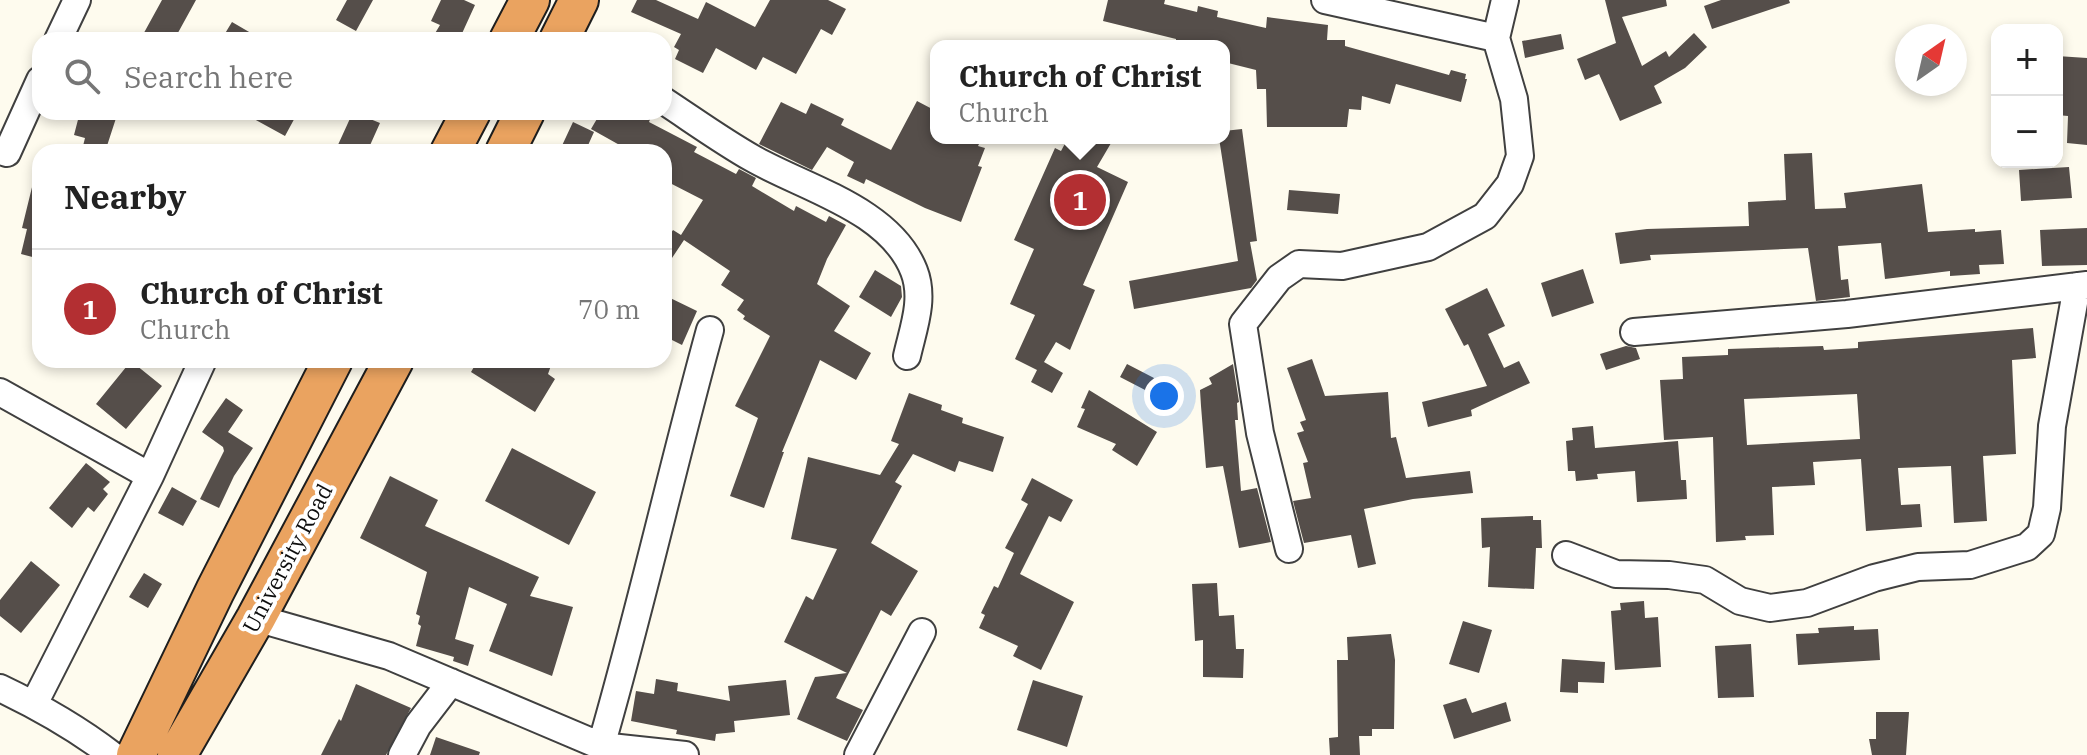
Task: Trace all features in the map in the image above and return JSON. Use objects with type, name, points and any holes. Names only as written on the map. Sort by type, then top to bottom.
[{"type":"highway","points":[[513,32],[530,0]]},
{"type":"highway","points":[[566,32],[579,0]]},
{"type":"highway","points":[[454,144],[467,120]]},
{"type":"highway","points":[[509,144],[521,120]]},
{"type":"highway","points":[[136,755],[215,591],[329,368]]},
{"type":"highway","name":"University Road","points":[[177,755],[256,618],[390,368]]},
{"type":"street","points":[[62,32],[77,0]]},
{"type":"street","points":[[1325,0],[1496,38]]},
{"type":"street","points":[[1289,549],[1260,433],[1243,324],[1279,278],[1299,264],[1342,266],[1428,247],[1485,216],[1510,184],[1520,156],[1514,99],[1496,38],[1505,0]]},
{"type":"street","points":[[2,157],[32,96]]},
{"type":"street","points":[[672,106],[753,158],[827,193],[868,218],[903,250],[916,273],[919,305],[907,356]]},
{"type":"street","points":[[1566,555],[1616,574],[1669,575],[1705,580],[1740,601],[1770,608],[1807,603],[1874,578],[1918,567],[1970,565],[2027,547],[2041,534],[2047,508],[2052,426],[2082,286],[1847,314],[1634,332]]},
{"type":"street","points":[[601,751],[710,330]]},
{"type":"street","points":[[34,704],[150,476],[199,368]]},
{"type":"street","points":[[0,392],[150,476]]},
{"type":"street","points":[[256,618],[389,656],[601,751],[685,755]]},
{"type":"street","points":[[858,755],[922,632]]},
{"type":"street","points":[[402,755],[418,725],[451,682]]},
{"type":"street","points":[[0,688],[86,735],[112,755]]},
{"type":"building","points":[[162,0],[196,0],[178,32],[144,32]]},
{"type":"building","points":[[347,0],[373,0],[356,31],[336,20]]},
{"type":"building","points":[[441,0],[464,0],[475,5],[463,32],[436,32],[440,25],[431,21]]},
{"type":"building","points":[[637,0],[656,0],[698,19],[706,2],[755,27],[770,0],[828,0],[846,9],[832,35],[821,29],[796,74],[763,57],[756,70],[716,48],[703,73],[675,59],[679,50],[674,47],[681,34],[631,12]]},
{"type":"building","points":[[1108,0],[1165,0],[1164,4],[1197,12],[1198,6],[1218,11],[1217,17],[1266,28],[1267,17],[1328,25],[1327,40],[1345,40],[1345,46],[1449,75],[1451,70],[1466,74],[1467,79],[1461,102],[1396,84],[1390,104],[1362,96],[1361,110],[1349,109],[1347,127],[1267,127],[1266,89],[1257,89],[1256,70],[1230,64],[1230,40],[1176,40],[1103,21]]},
{"type":"building","points":[[1605,0],[1666,0],[1667,6],[1622,17],[1642,66],[1666,51],[1669,57],[1694,33],[1707,47],[1685,68],[1654,86],[1662,103],[1620,121],[1599,74],[1585,80],[1577,59],[1616,43]]},
{"type":"building","points":[[1721,0],[1789,0],[1790,3],[1712,29],[1704,6]]},
{"type":"building","points":[[232,22],[249,32],[226,32]]},
{"type":"building","points":[[1561,34],[1564,49],[1525,58],[1522,41]]},
{"type":"building","points":[[2063,56],[2087,58],[2087,145],[2067,143],[2068,116],[2063,116]]},
{"type":"building","points":[[917,101],[930,108],[930,144],[979,144],[985,148],[978,166],[982,167],[961,222],[866,179],[864,184],[847,176],[854,162],[827,147],[812,170],[759,144],[781,102],[806,114],[811,103],[844,119],[841,125],[891,150]]},
{"type":"building","points":[[78,120],[115,120],[108,144],[84,144],[85,138],[74,135]]},
{"type":"building","points":[[256,120],[294,120],[285,136]]},
{"type":"building","points":[[349,120],[380,123],[371,144],[338,144]]},
{"type":"building","points":[[596,120],[650,120],[697,147],[694,152],[736,174],[739,169],[756,178],[752,186],[794,211],[796,206],[826,222],[829,216],[846,225],[817,284],[850,306],[834,331],[871,353],[856,380],[820,360],[782,452],[764,508],[730,496],[758,418],[735,406],[770,336],[743,319],[745,316],[737,310],[744,300],[721,285],[730,271],[684,240],[672,258],[672,231],[681,235],[703,200],[672,184],[672,144],[618,144],[591,129]]},
{"type":"building","points":[[573,122],[594,132],[589,144],[563,144]]},
{"type":"building","points":[[1242,129],[1257,241],[1250,242],[1257,280],[1251,288],[1134,309],[1129,281],[1238,261],[1220,144],[1230,144],[1230,130]]},
{"type":"building","points":[[1065,144],[1110,144],[1097,167],[1128,182],[1083,285],[1095,290],[1070,350],[1056,342],[1044,362],[1063,373],[1052,393],[1031,382],[1037,370],[1015,359],[1035,315],[1010,304],[1034,249],[1014,240],[1055,148],[1061,151]]},
{"type":"building","points":[[1812,153],[1815,209],[1846,208],[1844,193],[1922,184],[1928,232],[2001,230],[2004,264],[1979,265],[1980,274],[1950,276],[1950,271],[1885,279],[1881,243],[1838,246],[1841,280],[1848,279],[1850,297],[1816,301],[1808,248],[1650,255],[1651,260],[1620,264],[1615,233],[1749,226],[1748,202],[1786,200],[1784,154]]},
{"type":"building","points":[[2069,167],[2072,198],[2021,201],[2019,170]]},
{"type":"building","points":[[32,187],[32,257],[21,254],[27,229],[22,228]]},
{"type":"building","points":[[1289,190],[1340,194],[1338,214],[1287,210]]},
{"type":"building","points":[[2087,228],[2087,265],[2042,266],[2040,230]]},
{"type":"building","points":[[1583,269],[1594,303],[1552,317],[1541,283]]},
{"type":"building","points":[[875,270],[901,286],[902,297],[891,317],[859,297]]},
{"type":"building","points":[[1487,288],[1505,326],[1488,334],[1504,368],[1519,361],[1530,383],[1471,410],[1472,416],[1428,427],[1422,402],[1487,386],[1468,344],[1464,346],[1445,309]]},
{"type":"building","points":[[672,299],[697,311],[682,345],[672,340]]},
{"type":"building","points":[[2033,328],[2036,358],[2012,360],[2016,454],[1983,456],[1987,521],[1954,523],[1951,466],[1898,468],[1901,505],[1920,504],[1922,527],[1866,531],[1861,459],[1813,462],[1815,485],[1772,487],[1774,535],[1745,536],[1746,540],[1716,542],[1713,437],[1664,440],[1660,380],[1683,379],[1682,357],[1728,355],[1728,349],[1858,348],[1858,342]],"holes":[[[1857,394],[1860,439],[1747,445],[1744,399]]]},
{"type":"building","points":[[1626,346],[1636,348],[1640,359],[1606,370],[1600,354]]},
{"type":"building","points":[[1312,359],[1325,396],[1388,392],[1391,438],[1396,437],[1406,478],[1470,471],[1473,493],[1413,499],[1364,509],[1376,564],[1358,568],[1351,535],[1304,543],[1293,501],[1311,498],[1303,463],[1308,462],[1297,433],[1304,431],[1300,422],[1306,420],[1287,368]]},
{"type":"building","points":[[1127,364],[1154,378],[1147,391],[1120,377]]},
{"type":"building","points":[[1233,364],[1239,402],[1238,420],[1235,420],[1241,491],[1257,488],[1271,542],[1239,548],[1223,466],[1206,468],[1200,390],[1212,384],[1209,378]]},
{"type":"building","points":[[125,368],[140,368],[162,386],[126,429],[96,404]]},
{"type":"building","points":[[473,368],[550,368],[548,374],[555,379],[535,412],[471,372]]},
{"type":"building","points":[[1089,390],[1157,432],[1137,466],[1112,450],[1116,444],[1077,427]]},
{"type":"building","points":[[909,393],[942,405],[941,410],[963,418],[962,423],[1004,437],[993,472],[959,461],[955,472],[913,454],[895,482],[902,486],[871,543],[918,571],[891,616],[881,610],[836,698],[863,710],[847,741],[797,719],[815,677],[847,673],[784,642],[806,596],[813,600],[837,549],[791,539],[808,457],[880,475],[899,444],[891,441]]},
{"type":"building","points":[[226,398],[243,410],[228,432],[253,448],[234,476],[219,508],[200,499],[224,451],[202,432]]},
{"type":"building","points":[[1593,426],[1595,448],[1678,441],[1681,480],[1686,480],[1687,499],[1637,502],[1635,471],[1597,474],[1598,479],[1576,481],[1575,471],[1568,471],[1566,441],[1573,440],[1572,428]]},
{"type":"building","points":[[512,448],[596,492],[569,545],[485,501]]},
{"type":"building","points":[[86,463],[110,482],[103,489],[108,494],[94,512],[88,507],[72,528],[49,508]]},
{"type":"building","points":[[390,476],[438,500],[425,526],[539,577],[530,596],[573,607],[552,676],[489,651],[507,604],[469,587],[455,639],[474,645],[468,666],[453,661],[454,657],[416,646],[421,626],[418,624],[420,616],[416,614],[427,572],[360,538]]},
{"type":"building","points":[[1032,478],[1073,500],[1061,522],[1049,516],[1020,574],[1074,602],[1041,670],[1013,656],[1018,646],[979,628],[985,615],[981,613],[994,586],[998,588],[1014,553],[1005,548],[1028,504],[1021,500]]},
{"type":"building","points":[[172,487],[197,501],[183,526],[158,513]]},
{"type":"building","points":[[1533,516],[1533,520],[1541,520],[1542,548],[1536,548],[1534,589],[1488,587],[1490,547],[1482,548],[1481,518]]},
{"type":"building","points":[[31,561],[60,585],[21,633],[0,616],[0,600]]},
{"type":"building","points":[[144,573],[162,584],[148,608],[129,597]]},
{"type":"building","points":[[1217,583],[1219,616],[1234,615],[1236,649],[1244,649],[1243,678],[1203,677],[1203,640],[1195,641],[1192,584]]},
{"type":"building","points":[[1644,601],[1645,618],[1658,617],[1661,667],[1615,670],[1611,611],[1621,610],[1620,603]]},
{"type":"building","points":[[1463,621],[1492,630],[1479,673],[1449,664]]},
{"type":"building","points":[[1854,626],[1854,630],[1878,629],[1880,660],[1798,665],[1796,634],[1819,633],[1818,628]]},
{"type":"building","points":[[1391,634],[1395,660],[1394,729],[1372,729],[1372,736],[1359,736],[1360,755],[1330,755],[1329,738],[1338,737],[1337,660],[1348,660],[1347,637]]},
{"type":"building","points":[[1751,644],[1754,697],[1718,698],[1715,646]]},
{"type":"building","points":[[1562,659],[1605,662],[1604,683],[1578,682],[1578,693],[1560,692]]},
{"type":"building","points":[[656,679],[678,683],[677,691],[730,701],[728,686],[786,680],[790,715],[734,721],[735,732],[716,734],[715,741],[631,721],[636,691],[654,694]]},
{"type":"building","points":[[1033,680],[1083,696],[1067,747],[1017,730]]},
{"type":"building","points":[[356,684],[411,708],[386,755],[321,755],[339,719],[341,721]]},
{"type":"building","points":[[1466,698],[1472,713],[1506,702],[1511,721],[1454,739],[1443,705]]},
{"type":"building","points":[[1876,712],[1909,712],[1906,755],[1872,755],[1869,739],[1876,739]]},
{"type":"building","points":[[436,737],[480,752],[479,755],[430,755]]},
{"type":"place","name":"Church of Christ","points":[[1080,200]]}]
